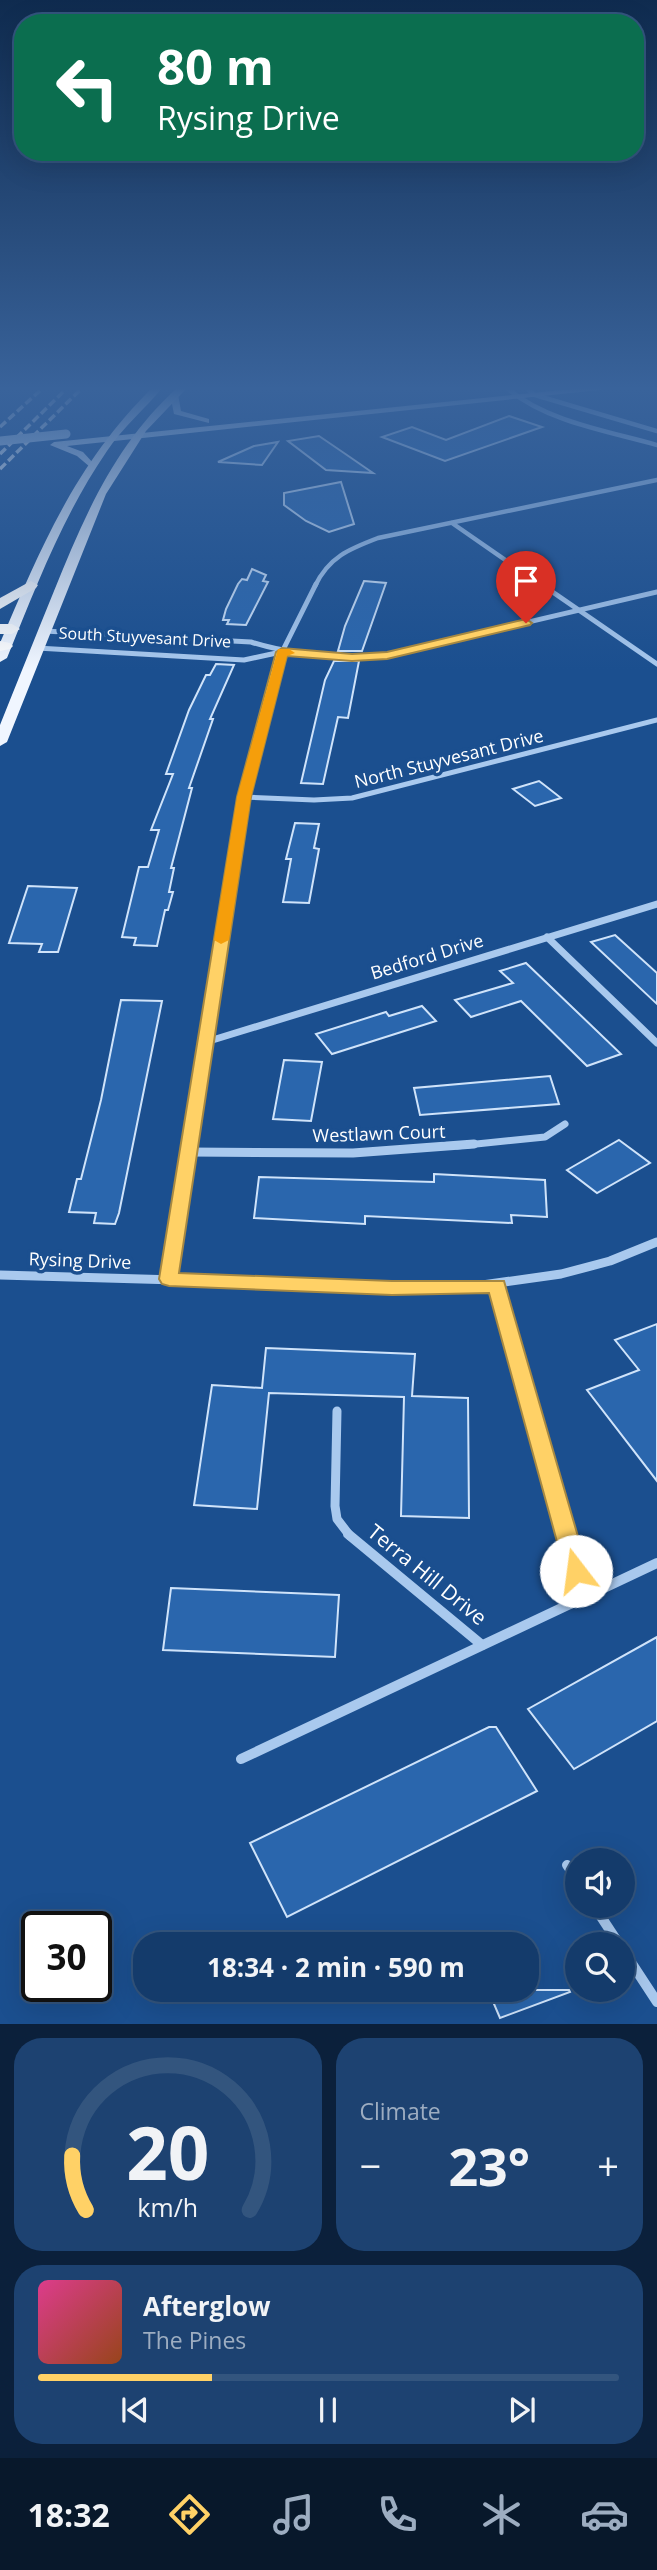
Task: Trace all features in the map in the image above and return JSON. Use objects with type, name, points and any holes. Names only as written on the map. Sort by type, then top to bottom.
[{"type":"highway","points":[[0,605],[32,585]]},
{"type":"main road","points":[[14,649],[23,630],[32,585],[80,481]]},
{"type":"main road","points":[[0,742],[14,649],[108,481]]},
{"type":"street","points":[[169,1279],[244,797],[282,652],[316,578],[332,558],[378,538],[650,481]]},
{"type":"street","points":[[452,523],[657,664]]},
{"type":"street","name":"South Stuyvesant Drive","points":[[23,630],[251,642],[282,652],[352,657],[387,656],[657,592]]},
{"type":"street","points":[[163,655],[170,638]]},
{"type":"street","name":"South Stuyvesant Drive","points":[[14,649],[244,660],[282,652]]},
{"type":"street","name":"North Stuyvesant Drive","points":[[244,797],[314,800],[352,797],[657,720]]},
{"type":"street","name":"Bedford Drive","points":[[206,1042],[657,904]]},
{"type":"street","points":[[547,937],[657,1043]]},
{"type":"street","name":"Westlawn Court","points":[[189,1152],[353,1153],[418,1150],[545,1137],[565,1124]]},
{"type":"street","name":"Rysing Drive","points":[[0,1275],[405,1288],[497,1286],[589,1268],[657,1242]]},
{"type":"street","points":[[497,1286],[584,1597]]},
{"type":"street","name":"Terra Hill Drive","points":[[337,1411],[337,1519],[351,1538],[482,1644]]},
{"type":"street","name":"Terra Hill Drive","points":[[241,1759],[657,1563]]},
{"type":"street","points":[[635,1968],[657,2002]]},
{"type":"building","points":[[341,482],[354,524],[329,532],[306,521],[284,505],[284,493]]},
{"type":"building","points":[[252,569],[266,575],[263,581],[268,582],[246,625],[227,624],[229,620],[223,620],[226,609],[238,584],[242,579],[247,580]]},
{"type":"building","points":[[364,581],[386,583],[362,651],[338,651],[345,626]]},
{"type":"building","points":[[334,661],[359,661],[348,718],[338,717],[323,784],[301,783],[325,680]]},
{"type":"building","points":[[216,664],[234,665],[210,719],[213,719],[189,788],[192,788],[171,868],[174,868],[169,892],[173,892],[168,910],[165,910],[157,946],[134,945],[136,938],[122,937],[139,867],[148,867],[159,830],[151,830],[173,774],[166,774],[189,710],[206,675],[210,675]]},
{"type":"building","points":[[539,781],[561,798],[535,806],[513,789]]},
{"type":"building","points":[[295,823],[319,824],[314,848],[319,849],[309,903],[283,902],[291,859],[286,859]]},
{"type":"building","points":[[28,886],[77,888],[58,952],[39,952],[42,944],[9,943]]},
{"type":"building","points":[[615,935],[657,973],[657,1004],[591,942]]},
{"type":"building","points":[[526,963],[621,1054],[587,1066],[521,1001],[471,1017],[455,1000],[513,983],[500,971]]},
{"type":"building","points":[[121,1000],[162,1001],[119,1213],[115,1224],[94,1223],[96,1213],[69,1212],[77,1179],[81,1179],[101,1100]]},
{"type":"building","points":[[422,1006],[436,1021],[332,1054],[316,1034],[386,1012],[389,1016]]},
{"type":"building","points":[[284,1060],[322,1062],[311,1121],[273,1119]]},
{"type":"building","points":[[550,1076],[559,1104],[420,1115],[414,1088]]},
{"type":"building","points":[[619,1140],[650,1163],[597,1193],[567,1170]]},
{"type":"building","points":[[434,1174],[545,1180],[547,1217],[511,1215],[512,1223],[365,1216],[365,1224],[254,1218],[259,1177],[434,1182]]},
{"type":"building","points":[[657,1324],[657,1481],[587,1390],[639,1370],[615,1340]]},
{"type":"building","points":[[266,1348],[415,1354],[412,1396],[468,1398],[469,1518],[401,1516],[404,1397],[269,1393],[257,1509],[194,1505],[212,1385],[262,1388]]},
{"type":"building","points":[[171,1588],[339,1595],[335,1657],[163,1650]]},
{"type":"building","points":[[657,1637],[657,1721],[574,1769],[528,1709]]},
{"type":"building","points":[[489,1727],[496,1727],[537,1791],[287,1917],[250,1843]]},
{"type":"building","points":[[539,1990],[565,1990],[565,1994],[500,2018],[493,2002],[539,2002]]},
{"type":"slow traffic","points":[[221,940],[244,797],[282,652],[289,653]]},
{"type":"route","points":[[526,623],[387,656],[352,657],[282,652],[244,797],[169,1279],[430,1289],[497,1286],[576,1571]]}]
